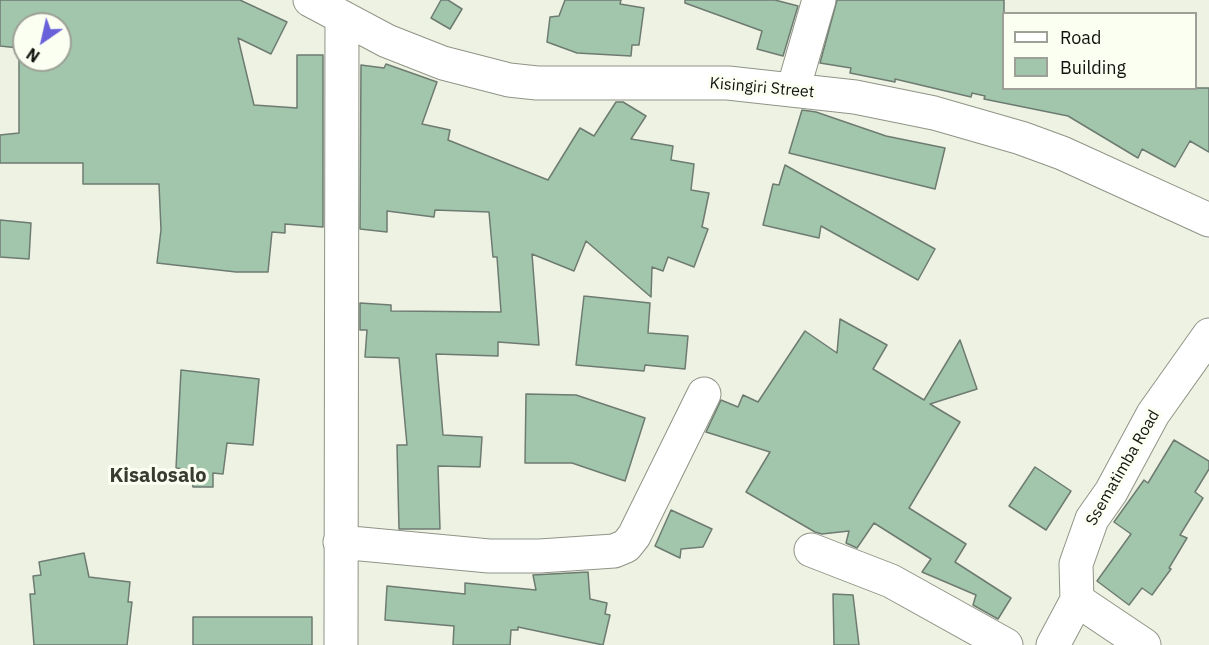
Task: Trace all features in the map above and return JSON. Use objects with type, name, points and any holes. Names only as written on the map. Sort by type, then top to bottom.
[{"type":"street","name":"Kisingiri Street","points":[[310,0],[387,40],[443,63],[509,80],[537,83],[728,83],[855,98],[934,113],[1021,138],[1062,153],[1209,220]]},
{"type":"street","points":[[792,90],[819,0]]},
{"type":"street","points":[[341,645],[342,17]]},
{"type":"street","name":"Ssematimba Road","points":[[1053,645],[1077,600],[1076,564],[1092,519],[1111,492],[1153,414],[1209,335]]},
{"type":"street","points":[[340,542],[489,556],[540,556],[614,551],[626,546],[634,536],[704,394]]},
{"type":"street","points":[[811,550],[899,585],[1006,645]]},
{"type":"street","points":[[1077,600],[1144,645]]},
{"type":"building","points":[[0,0],[240,0],[287,22],[271,54],[238,38],[254,105],[297,108],[297,55],[323,55],[323,227],[285,224],[285,233],[272,232],[268,272],[236,272],[157,263],[161,230],[159,184],[83,184],[83,163],[0,163],[0,135],[19,133],[19,72],[72,72],[72,12],[12,12],[12,47],[0,46]]},
{"type":"building","points":[[441,0],[448,0],[462,9],[450,29],[431,18]]},
{"type":"building","points":[[565,0],[621,0],[620,4],[644,8],[639,45],[632,45],[631,56],[577,53],[547,42],[550,17],[559,16]]},
{"type":"building","points":[[685,0],[775,0],[798,6],[783,56],[757,49],[762,31],[685,3]]},
{"type":"building","points":[[837,0],[1004,0],[1002,90],[1197,90],[1197,88],[1209,88],[1209,152],[1190,141],[1175,167],[1142,149],[1138,158],[1068,116],[984,99],[985,96],[972,93],[971,97],[895,79],[895,82],[850,73],[851,68],[820,63]]},
{"type":"building","points":[[386,64],[437,82],[422,124],[450,130],[448,140],[548,180],[580,128],[594,136],[616,102],[623,102],[646,116],[631,139],[673,146],[671,160],[694,164],[691,190],[709,193],[702,227],[708,229],[694,267],[668,257],[663,271],[652,267],[651,297],[586,241],[574,271],[532,254],[539,345],[498,342],[498,356],[436,354],[443,435],[482,437],[480,467],[438,466],[440,529],[399,529],[397,445],[407,445],[399,358],[365,357],[367,330],[360,330],[360,303],[391,305],[391,311],[501,312],[497,257],[493,257],[489,212],[435,210],[434,217],[387,211],[387,232],[360,229],[361,65],[384,68]]},
{"type":"building","points":[[802,110],[816,112],[886,136],[945,148],[935,189],[789,153]]},
{"type":"building","points":[[785,165],[935,249],[918,280],[821,226],[819,238],[763,225],[773,184],[779,185]]},
{"type":"building","points":[[0,220],[31,223],[29,259],[0,257]]},
{"type":"building","points":[[584,296],[650,303],[648,333],[688,336],[685,369],[645,365],[644,371],[576,365]]},
{"type":"building","points":[[840,319],[887,345],[873,369],[924,400],[960,340],[977,389],[930,404],[960,422],[909,508],[966,544],[955,562],[1011,598],[998,619],[973,605],[976,595],[922,572],[931,559],[874,523],[857,548],[846,543],[849,531],[822,534],[815,532],[746,492],[770,452],[706,432],[721,400],[738,407],[743,395],[758,402],[805,331],[837,353]]},
{"type":"building","points":[[181,370],[259,379],[253,445],[227,443],[223,474],[213,473],[213,487],[193,487],[191,470],[176,468]]},
{"type":"building","points":[[526,394],[576,395],[645,418],[625,481],[572,463],[525,463]]},
{"type":"building","points":[[1174,440],[1209,461],[1209,469],[1195,492],[1203,498],[1180,535],[1187,538],[1169,568],[1171,569],[1152,595],[1142,588],[1129,605],[1097,581],[1131,534],[1114,522],[1144,480],[1148,483]]},
{"type":"building","points":[[1035,467],[1071,491],[1046,530],[1009,506]]},
{"type":"building","points":[[671,510],[712,529],[703,547],[681,549],[680,558],[655,546]]},
{"type":"building","points":[[84,553],[89,577],[130,582],[128,602],[132,602],[127,645],[34,645],[30,594],[35,594],[33,576],[41,575],[39,562]]},
{"type":"building","points":[[588,572],[590,599],[607,603],[605,614],[610,615],[603,645],[518,627],[518,630],[511,630],[510,645],[453,645],[454,626],[385,620],[387,586],[465,594],[465,583],[536,590],[533,575]]},
{"type":"building","points":[[833,594],[853,595],[859,645],[834,645]]},
{"type":"building","points":[[193,617],[312,617],[312,645],[193,645]]},
{"type":"district","name":"Kisalosalo","points":[[158,476]]}]
